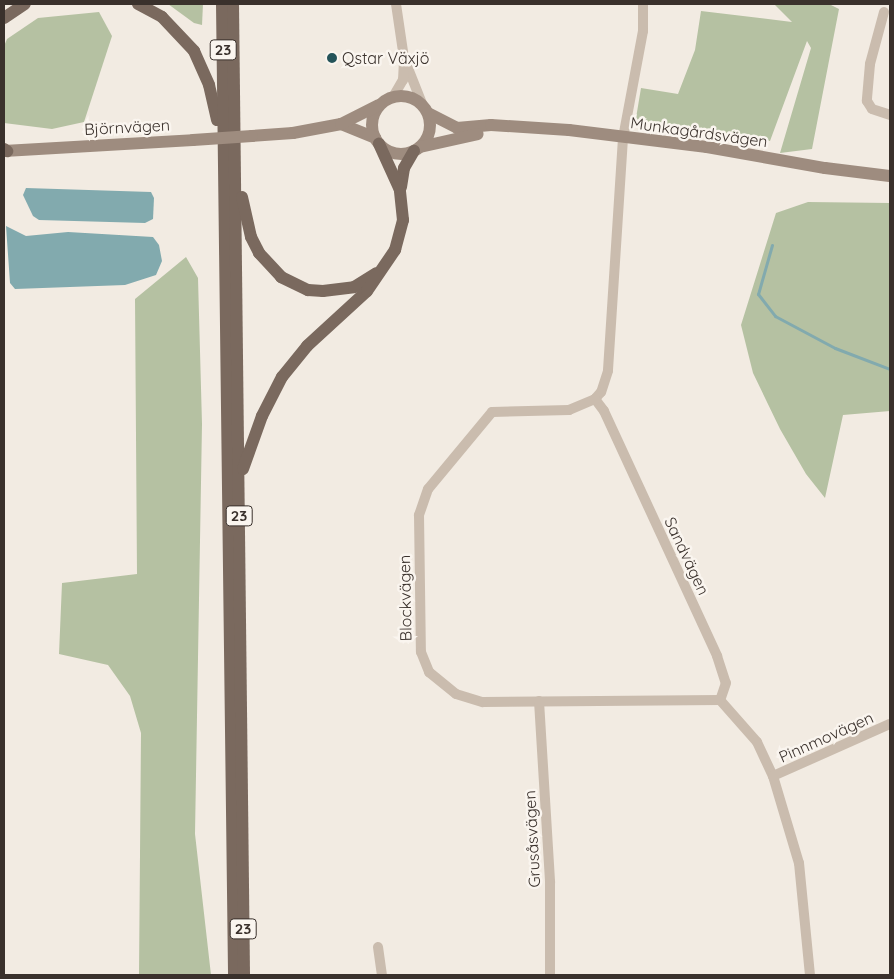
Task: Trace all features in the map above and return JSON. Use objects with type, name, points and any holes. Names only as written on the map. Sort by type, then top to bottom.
[{"type":"main road","points":[[4,18],[25,4]]},
{"type":"main road","points":[[138,4],[172,26],[198,59],[213,100],[222,153]]},
{"type":"main road","name":"23","points":[[222,4],[222,153],[234,975]]},
{"type":"main road","name":"23","points":[[233,4],[244,975]]},
{"type":"main road","points":[[377,141],[400,190]]},
{"type":"main road","points":[[236,149],[244,211],[251,237],[258,253],[281,277],[308,290],[339,290],[366,280],[384,267]]},
{"type":"main road","points":[[239,481],[262,416],[282,377],[307,346],[366,291],[395,250],[401,229],[400,190],[404,168],[417,149]]},
{"type":"street","points":[[377,141],[373,119],[403,80],[404,58],[396,4]]},
{"type":"street","points":[[595,399],[601,392],[608,371],[623,138],[643,31],[643,4]]},
{"type":"street","points":[[887,10],[870,64],[867,101],[872,109],[890,116]]},
{"type":"street","points":[[341,124],[377,141],[396,154],[417,149],[430,132],[426,109],[404,58]]},
{"type":"street","points":[[341,124],[388,100],[412,98],[426,109]]},
{"type":"street","name":"Munkagårdsvägen","points":[[426,109],[457,128],[491,125],[502,128],[569,130],[707,147],[825,168],[890,176]]},
{"type":"street","name":"Björnvägen","points":[[5,150],[293,133],[341,124]]},
{"type":"street","name":"Munkagårdsvägen","points":[[417,149],[502,128]]},
{"type":"street","name":"Sandvägen","points":[[595,399],[604,411],[716,656],[726,683],[720,700]]},
{"type":"street","name":"Blockvägen","points":[[595,399],[569,410],[492,412],[428,489],[419,515],[421,652],[429,672],[456,694],[484,702],[720,700]]},
{"type":"street","points":[[720,700],[757,742],[773,776],[799,863],[810,975]]},
{"type":"street","name":"Grusåsvägen","points":[[539,701],[550,883],[550,975]]},
{"type":"street","name":"Pinnmovägen","points":[[773,776],[890,724]]},
{"type":"street","points":[[378,947],[382,975]]},
{"type":"green space","points":[[168,4],[203,4],[202,25],[194,23]]},
{"type":"green space","points":[[774,4],[829,4],[839,9],[812,149],[780,153],[811,48],[807,41],[770,141],[635,124],[641,88],[678,94],[695,50],[701,11],[792,22]]},
{"type":"green space","points":[[99,12],[112,36],[84,122],[52,129],[4,123],[4,46],[7,39],[38,18]]},
{"type":"green space","points":[[808,202],[890,203],[890,411],[843,415],[825,498],[806,474],[780,429],[753,373],[741,325],[776,213]]},
{"type":"green space","points":[[186,257],[198,278],[202,424],[195,834],[211,975],[139,975],[141,733],[130,696],[108,665],[59,654],[62,583],[137,574],[135,299]]},
{"type":"water","points":[[26,188],[151,192],[154,198],[153,219],[145,223],[39,220],[33,216],[23,195]]},
{"type":"water","points":[[6,226],[26,236],[68,232],[153,237],[159,245],[162,261],[156,275],[125,285],[15,289],[10,283]]},
{"type":"waterway","points":[[772,245],[758,294],[775,316],[835,348],[890,369]]},
{"type":"place","name":"Qstar Växjö","points":[[332,58]]}]
